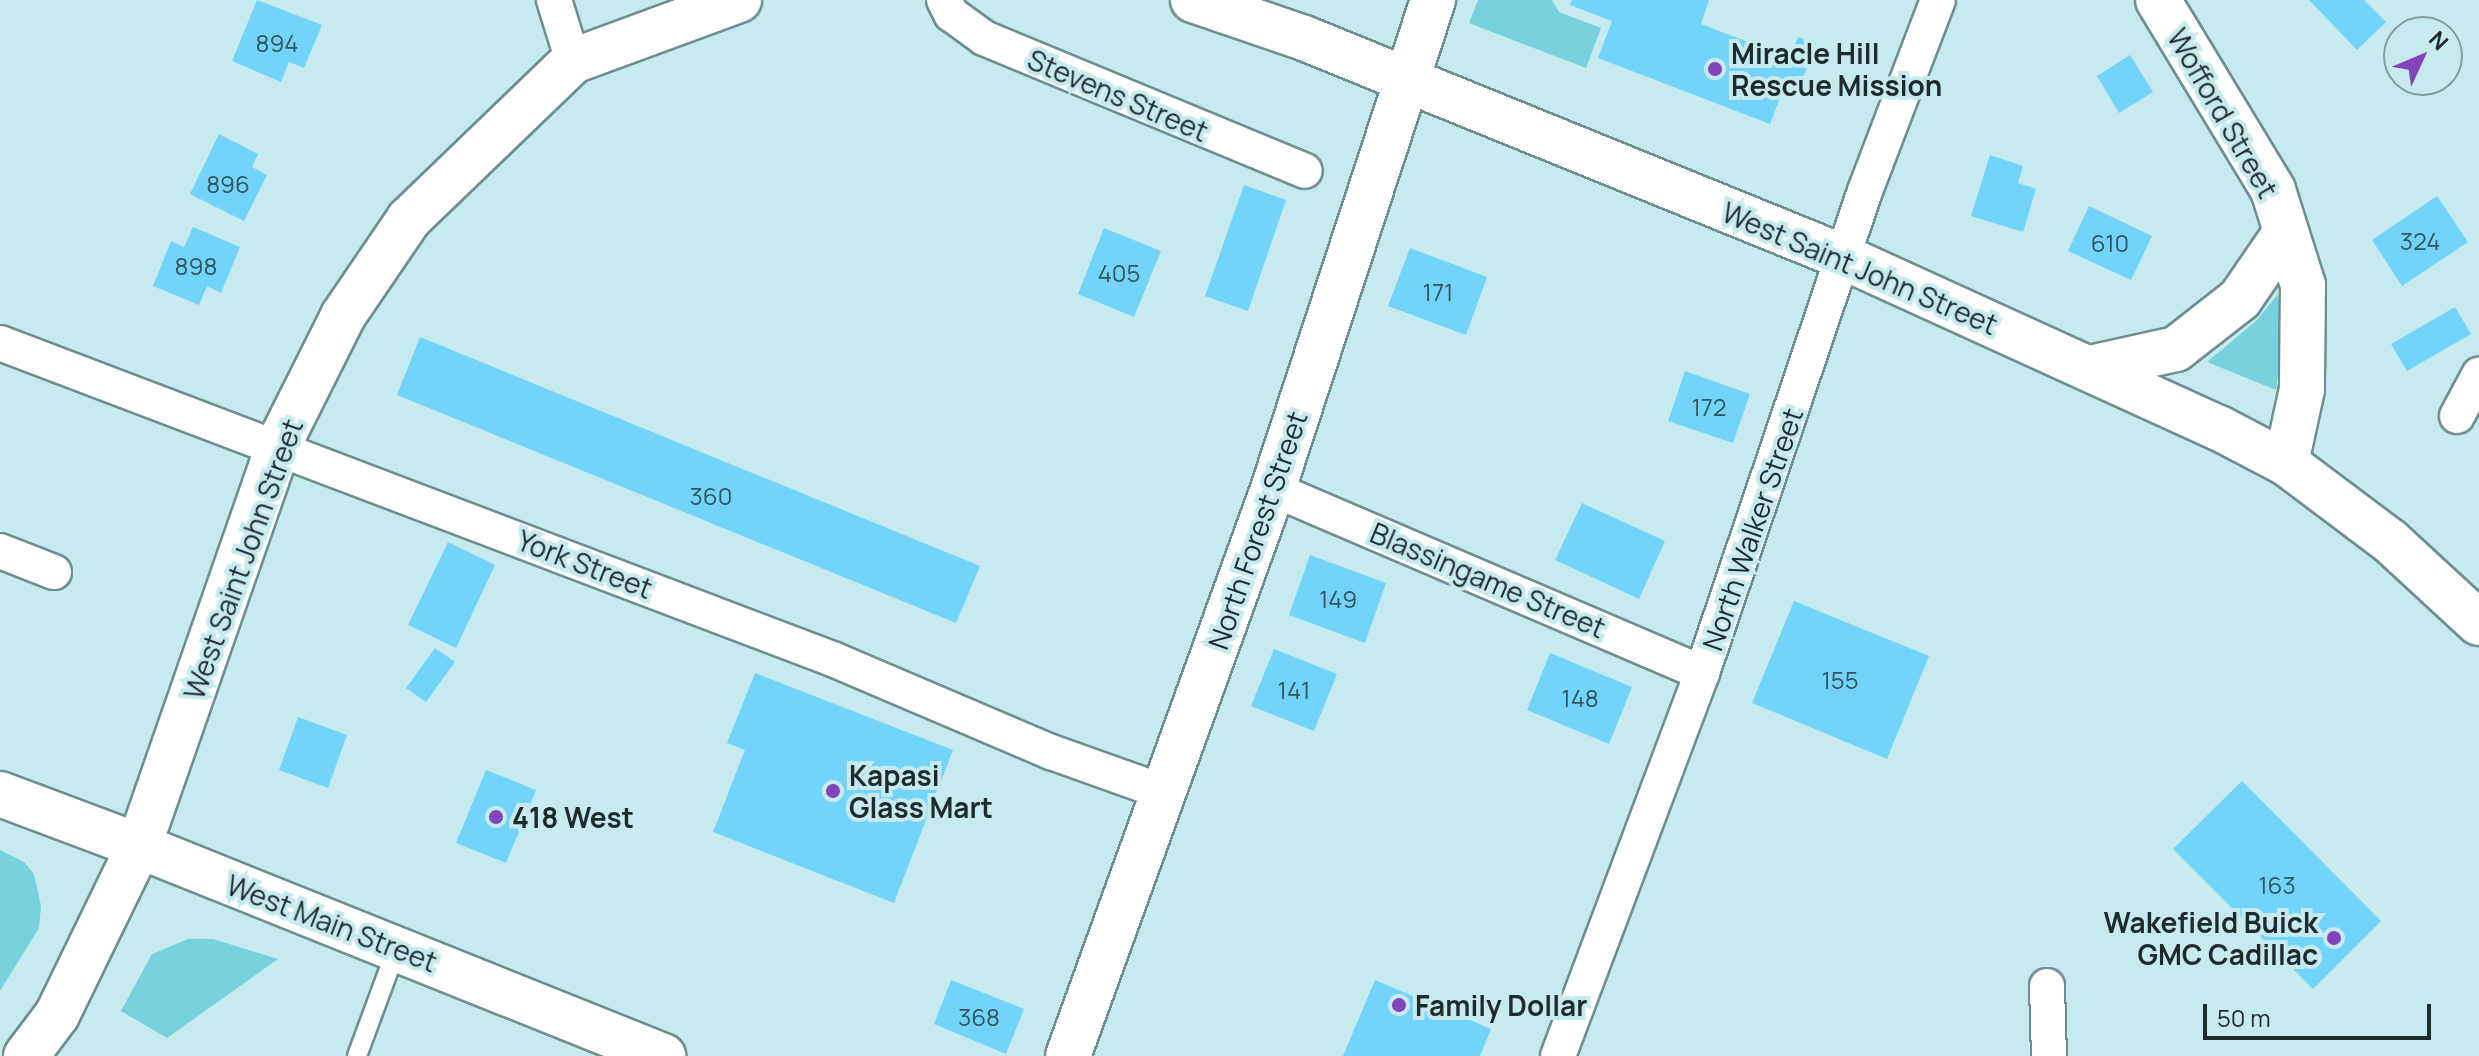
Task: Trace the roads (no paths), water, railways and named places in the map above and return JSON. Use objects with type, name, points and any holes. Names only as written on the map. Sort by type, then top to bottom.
[{"type":"main road","name":"West Saint John Street","points":[[26,1056],[57,1015],[139,846],[278,446],[343,316],[409,219],[573,61],[739,0]]},
{"type":"main road","name":"West Saint John Street","points":[[1193,0],[1304,38],[1406,83],[1843,257],[2090,368],[2286,463],[2390,541],[2479,623]]},
{"type":"main road","name":"North Forest Street","points":[[1068,1056],[1166,793],[1273,489],[1433,0]]},
{"type":"main road","name":"Wofford Street","points":[[2158,0],[2273,190],[2303,285],[2306,329],[2302,389],[2286,463]]},
{"type":"main road","points":[[2090,368],[2176,349],[2240,299],[2286,232]]},
{"type":"main road","name":"West Main Street","points":[[0,794],[397,948],[614,1047],[663,1056]]},
{"type":"street","points":[[554,0],[573,61]]},
{"type":"street","name":"Stevens Street","points":[[944,0],[951,14],[984,38],[1305,171]]},
{"type":"street","name":"North Walker Street","points":[[1558,1056],[1702,673],[1843,257],[1938,0]]},
{"type":"street","name":"York Street","points":[[0,343],[835,660],[1051,752],[1166,793]]},
{"type":"street","points":[[2457,416],[2479,375]]},
{"type":"street","name":"Blassingame Street","points":[[1273,489],[1702,673]]},
{"type":"street","points":[[0,551],[54,572]]},
{"type":"street","points":[[2047,986],[2049,1056]]},
{"type":"lane","points":[[357,1056],[397,948]]},
{"type":"place","name":"Miracle Hill Rescue Mission","points":[[1715,69]]},
{"type":"place","name":"Kapasi Glass Mart","points":[[833,791]]},
{"type":"place","name":"418 West","points":[[496,817]]},
{"type":"place","name":"Wakefield Buick GMC Cadillac","points":[[2334,938]]},
{"type":"place","name":"Family Dollar","points":[[1399,1005]]}]
